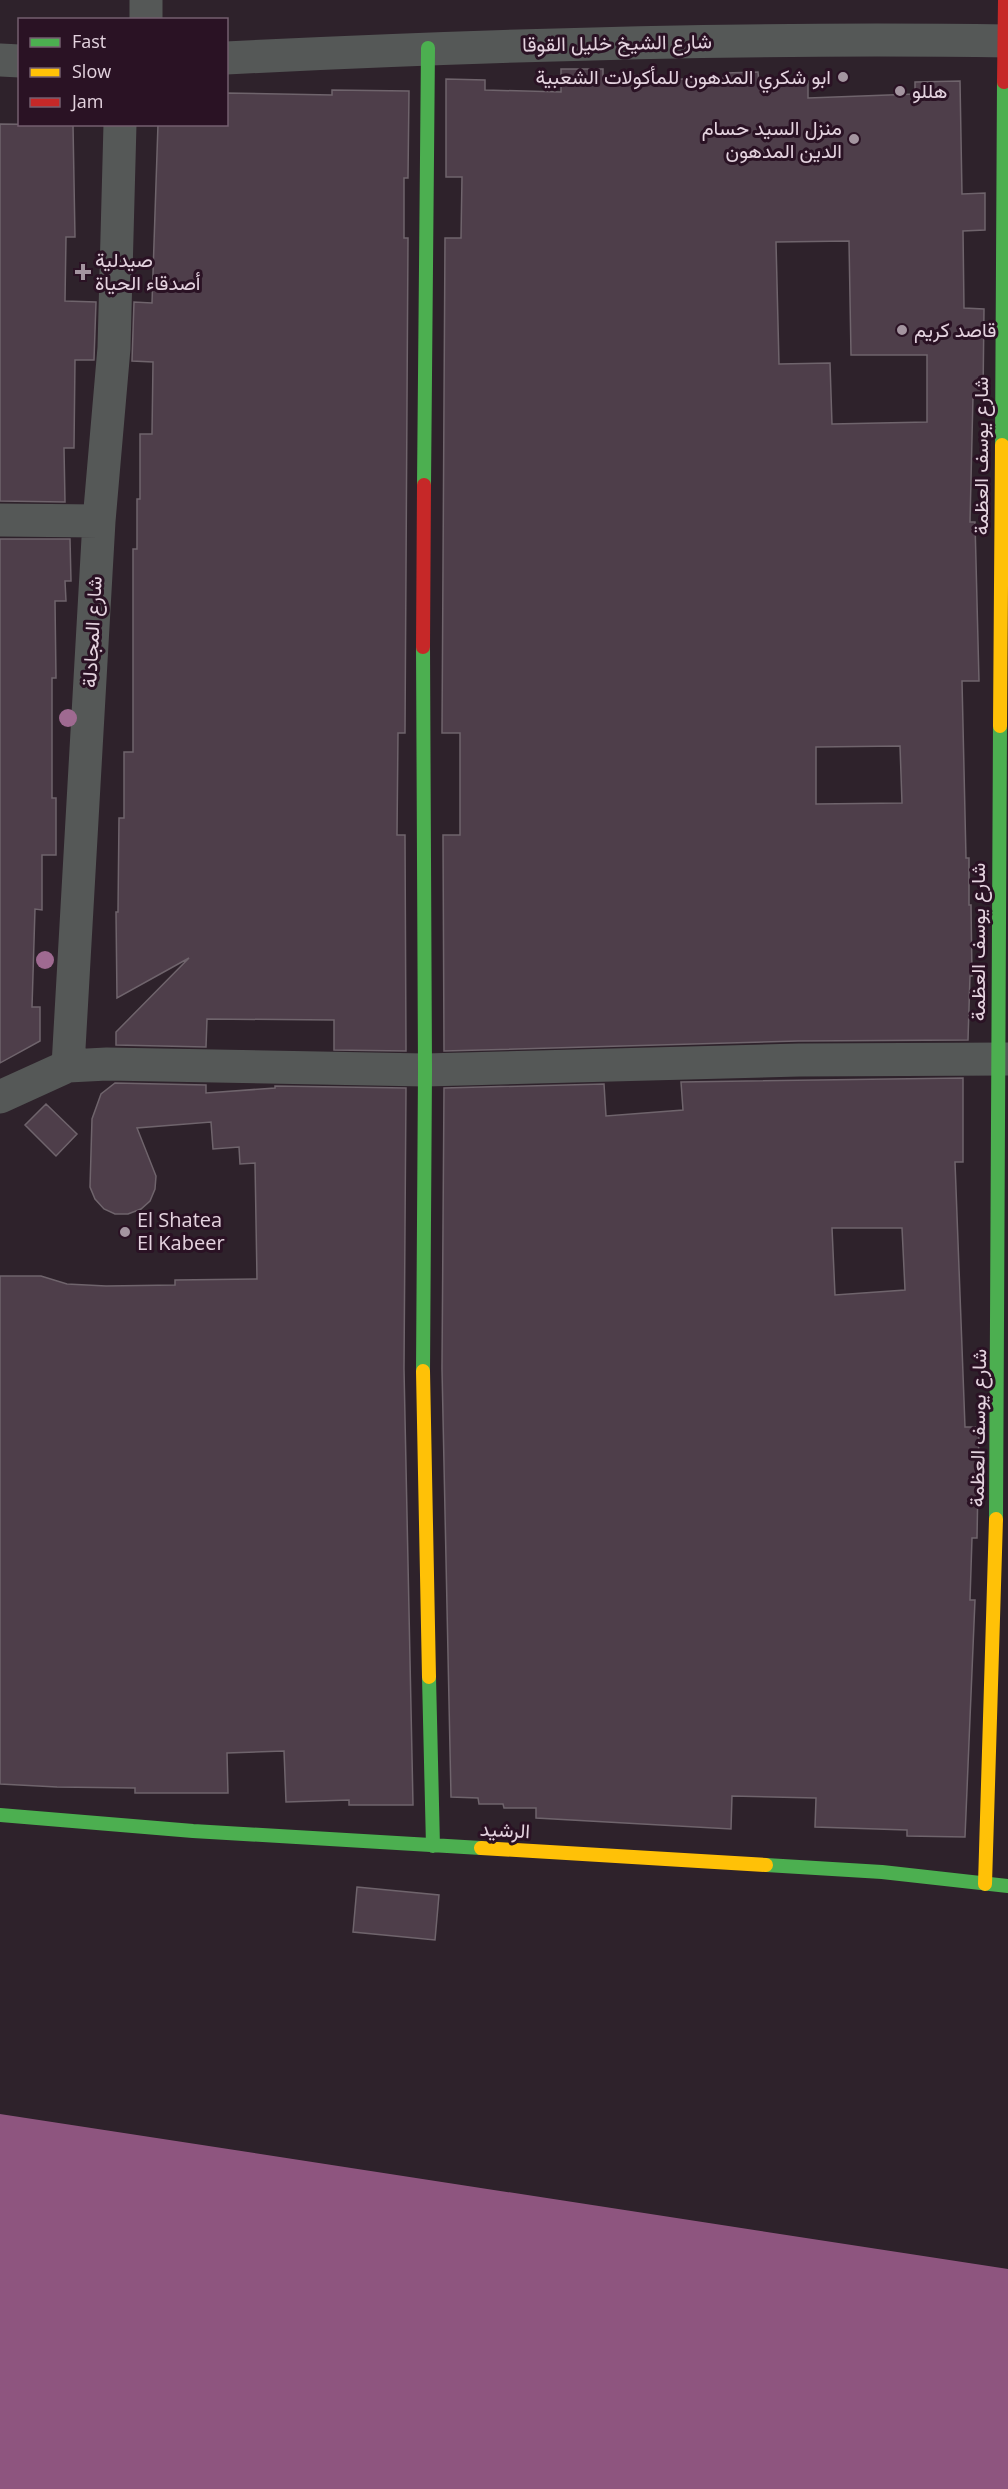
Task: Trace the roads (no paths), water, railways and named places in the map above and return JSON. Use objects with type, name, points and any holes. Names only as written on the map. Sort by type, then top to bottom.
[{"type":"street","points":[[146,0],[146,18]]},
{"type":"street","name":"شارع يوسف العظمة","points":[[985,1884],[999,1665],[1003,1453],[1005,0]]},
{"type":"street","name":"شارع الشيخ خليل القوقا","points":[[228,58],[428,48],[799,39],[1006,40]]},
{"type":"street","points":[[428,48],[423,657],[425,1070],[423,1369],[433,1846]]},
{"type":"street","points":[[0,60],[18,61]]},
{"type":"street","name":"شارع المجادلة","points":[[68,1065],[99,521],[114,348],[120,126]]},
{"type":"street","points":[[0,520],[99,521]]},
{"type":"street","points":[[0,1097],[68,1065],[425,1070],[775,1060],[1003,1059]]},
{"type":"street","name":"الرشيد","points":[[0,1815],[193,1831],[882,1872],[1008,1886]]},
{"type":"place","name":"ابو شكري المدهون للمأكولات الشعبية","points":[[843,77]]},
{"type":"place","name":"هللو","points":[[900,91]]},
{"type":"place","name":"منزل السيد حسام الدين المدهون","points":[[854,139]]},
{"type":"place","name":"صيدلية أصدقاء الحياة","points":[[83,272]]},
{"type":"place","name":"قاصد كريم","points":[[902,330]]},
{"type":"place","name":"El Shatea El Kabeer","points":[[125,1232]]}]
